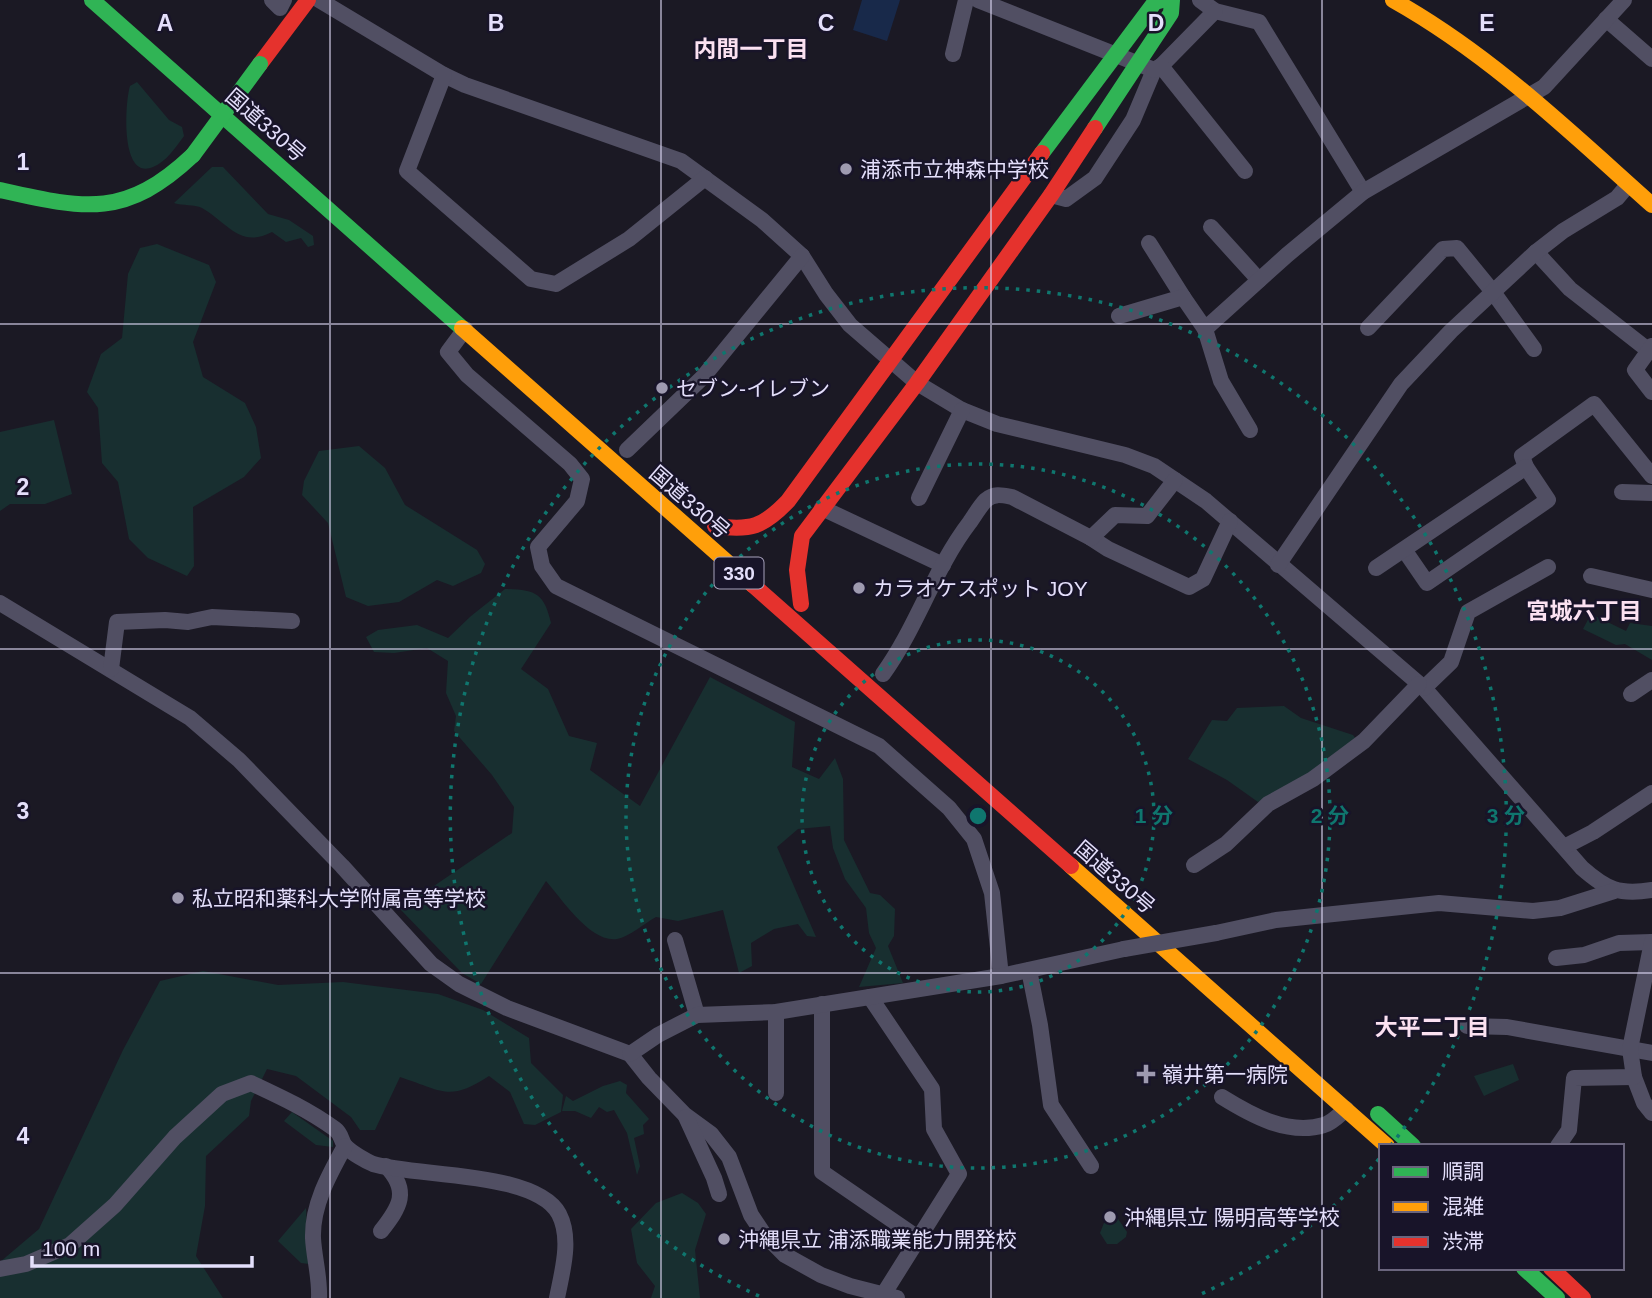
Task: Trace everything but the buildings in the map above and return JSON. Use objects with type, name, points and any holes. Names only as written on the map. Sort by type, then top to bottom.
[{"type":"main road","name":"国道330号","points":[[92,0],[1385,1144]]},
{"type":"main road","points":[[0,190],[71,205],[115,204],[151,191],[193,155],[308,0]]},
{"type":"main road","points":[[822,508],[869,418],[891,360],[1155,2],[1162,0]]},
{"type":"main road","points":[[869,418],[917,383],[1051,195],[1171,13],[1172,0]]},
{"type":"main road","points":[[1393,0],[1478,54],[1652,205]]},
{"type":"main road","name":"国道330号","points":[[221,88],[242,106]]},
{"type":"main road","name":"国道330号","points":[[734,544],[710,522],[748,529],[772,519],[869,418]]},
{"type":"main road","name":"330","points":[[782,587],[806,609],[796,579],[797,550],[802,536],[822,508]]},
{"type":"main road","name":"国道330号","points":[[1164,924],[1194,951]]},
{"type":"main road","points":[[1365,1103],[1411,1144]]},
{"type":"main road","points":[[1526,1270],[1557,1298]]},
{"type":"main road","points":[[1553,1270],[1583,1298]]},
{"type":"street","points":[[272,0],[280,8],[284,0]]},
{"type":"street","points":[[319,0],[465,85],[681,161],[762,220],[802,256],[850,325],[917,383],[962,410],[996,424],[1125,455],[1154,466],[1175,480],[1230,521],[1422,686],[1564,848],[1599,883],[1614,891]]},
{"type":"street","points":[[953,54],[966,0]]},
{"type":"street","points":[[978,0],[1136,64],[1158,68],[1245,172]]},
{"type":"street","points":[[1200,0],[1215,12],[1259,22],[1363,192]]},
{"type":"street","points":[[1205,329],[1363,192],[1544,87],[1624,0]]},
{"type":"street","points":[[1051,195],[1066,199],[1095,178],[1133,120],[1158,68],[1215,12]]},
{"type":"street","points":[[1606,19],[1652,59]]},
{"type":"street","points":[[444,75],[407,171],[531,279],[556,284],[629,239],[705,178]]},
{"type":"street","points":[[1278,565],[1401,384],[1451,331],[1536,252],[1563,231],[1616,198],[1628,185]]},
{"type":"street","points":[[1211,227],[1259,281]]},
{"type":"street","points":[[1149,243],[1205,329],[1221,381],[1250,430]]},
{"type":"street","points":[[1368,328],[1443,248],[1457,248],[1534,349]]},
{"type":"street","points":[[1536,252],[1570,289],[1650,348],[1635,370],[1652,392]]},
{"type":"street","points":[[627,450],[703,377],[802,256]]},
{"type":"street","points":[[1119,316],[1183,297]]},
{"type":"street","points":[[465,329],[448,352],[467,375],[569,464],[582,479],[577,501],[538,547],[542,566],[556,586],[879,746],[949,808],[975,839],[992,893],[1001,976]]},
{"type":"street","points":[[1405,551],[1427,583],[1548,500],[1526,467],[1522,456],[1594,404],[1652,476]]},
{"type":"street","points":[[919,498],[962,410]]},
{"type":"street","points":[[1376,568],[1526,467]]},
{"type":"street","points":[[1091,538],[1115,515],[1147,516],[1175,480]]},
{"type":"street","points":[[1622,492],[1652,493]]},
{"type":"street","points":[[883,674],[897,654],[960,535],[987,499],[1000,494],[1012,497],[1108,549],[1189,587],[1203,579],[1230,521]]},
{"type":"street","points":[[822,508],[943,565]]},
{"type":"street","points":[[1194,865],[1226,844],[1268,804],[1313,779],[1364,741],[1451,662],[1468,612],[1548,567]]},
{"type":"street","points":[[1591,576],[1652,590]]},
{"type":"street","points":[[0,603],[190,718],[239,760],[342,866],[431,964],[459,984],[507,1008],[630,1054],[685,1115],[711,1134],[729,1157],[751,1215],[763,1233],[785,1255],[821,1275],[890,1296],[918,1238],[959,1174],[934,1129],[932,1089],[870,997]]},
{"type":"street","points":[[111,669],[117,622],[188,622],[212,617],[292,621]]},
{"type":"street","points":[[1631,694],[1652,680]]},
{"type":"street","points":[[1564,848],[1652,793]]},
{"type":"street","points":[[630,1054],[658,1035],[697,1015],[776,1012],[1001,976],[1276,920],[1439,903],[1533,911],[1560,908],[1614,891],[1652,890]]},
{"type":"street","points":[[675,940],[697,1015]]},
{"type":"street","points":[[1556,958],[1584,955],[1619,943],[1652,942],[1630,1049],[1634,1076],[1644,1103],[1652,1113]]},
{"type":"street","points":[[1029,971],[1040,1025],[1051,1105],[1091,1167]]},
{"type":"street","points":[[822,1004],[822,1172],[918,1238]]},
{"type":"street","points":[[776,1012],[776,1093]]},
{"type":"street","points":[[1467,1026],[1507,1027],[1652,1053]]},
{"type":"street","points":[[1559,1144],[1569,1129],[1574,1078],[1634,1076]]},
{"type":"street","points":[[0,1269],[26,1264],[70,1245],[115,1205],[175,1137],[222,1094],[251,1083],[299,1105],[339,1132],[345,1146],[372,1163],[485,1179],[537,1193],[559,1213],[565,1238],[557,1298]]},
{"type":"street","points":[[1222,1097],[1247,1112],[1291,1128],[1325,1125],[1346,1109]]},
{"type":"street","points":[[685,1115],[719,1194]]},
{"type":"street","points":[[319,1298],[313,1218],[327,1179],[345,1146]]},
{"type":"street","points":[[381,1231],[398,1206],[402,1191],[396,1176],[386,1166]]},
{"type":"green space","points":[[137,82],[169,120],[182,127],[184,136],[166,158],[153,167],[142,168],[135,162],[127,138],[128,95],[130,86]]},
{"type":"green space","points":[[212,167],[223,167],[268,214],[289,220],[313,236],[314,245],[308,247],[301,238],[286,242],[272,232],[251,238],[243,236],[202,208],[174,203]]},
{"type":"green space","points":[[157,244],[209,265],[216,282],[193,342],[203,377],[245,403],[256,427],[261,458],[244,477],[193,507],[194,566],[187,576],[148,558],[129,539],[118,482],[102,463],[98,408],[87,392],[101,354],[122,338],[128,274],[140,248]]},
{"type":"green space","points":[[54,420],[72,494],[45,504],[10,504],[0,511],[0,432]]},
{"type":"green space","points":[[359,446],[385,468],[405,505],[477,550],[485,564],[481,573],[453,586],[437,580],[399,602],[368,606],[346,597],[328,523],[302,495],[304,481],[319,451]]},
{"type":"green space","points":[[505,589],[537,595],[545,605],[551,623],[521,669],[548,689],[569,736],[597,743],[590,770],[640,806],[710,677],[795,722],[792,767],[819,779],[835,758],[843,779],[844,840],[870,893],[880,895],[895,909],[894,936],[888,946],[903,983],[859,987],[876,948],[869,933],[866,908],[845,879],[833,848],[830,826],[798,829],[777,847],[816,937],[807,936],[798,924],[774,929],[751,943],[752,966],[739,973],[723,910],[678,921],[656,917],[622,938],[607,938],[597,934],[577,918],[546,881],[481,984],[462,973],[400,909],[512,833],[514,807],[492,775],[454,731],[456,716],[446,693],[448,661],[427,648],[394,653],[374,652],[366,637],[378,630],[417,625],[448,638]]},
{"type":"green space","points":[[1591,614],[1626,631],[1630,623],[1652,626],[1652,660],[1625,644],[1616,645],[1583,629]]},
{"type":"green space","points":[[1284,706],[1301,718],[1353,735],[1356,739],[1311,776],[1258,802],[1227,780],[1188,759],[1212,720],[1227,721],[1237,708]]},
{"type":"green space","points":[[203,971],[278,985],[343,982],[438,994],[483,1010],[529,1038],[531,1063],[563,1095],[561,1112],[535,1125],[524,1124],[510,1092],[489,1076],[464,1089],[446,1092],[400,1077],[375,1130],[360,1130],[351,1117],[296,1076],[267,1069],[251,1101],[249,1116],[206,1156],[205,1206],[196,1256],[223,1298],[0,1298],[0,1262],[39,1229],[123,1050],[160,981]]},
{"type":"green space","points":[[1513,1064],[1519,1080],[1484,1096],[1474,1076]]},
{"type":"green space","points":[[620,1081],[627,1085],[626,1093],[649,1119],[643,1125],[644,1134],[634,1138],[640,1166],[637,1175],[627,1133],[614,1110],[607,1112],[599,1107],[591,1118],[575,1111],[562,1111],[566,1096],[573,1101]]},
{"type":"green space","points":[[292,1112],[333,1141],[333,1147],[316,1145],[284,1121]]},
{"type":"green space","points":[[682,1193],[698,1203],[706,1214],[695,1250],[700,1298],[651,1298],[655,1286],[637,1263],[631,1229],[656,1203]]},
{"type":"green space","points":[[306,1208],[309,1264],[301,1263],[278,1241]]},
{"type":"green space","points":[[1109,1210],[1112,1210],[1127,1232],[1126,1237],[1117,1244],[1107,1244],[1100,1233]]},
{"type":"water","points":[[862,0],[900,0],[887,41],[853,30]]},
{"type":"traffic: fast","points":[[92,0],[462,328]]},
{"type":"traffic: fast","points":[[1042,153],[1155,2],[1162,0]]},
{"type":"traffic: fast","points":[[1095,128],[1171,13],[1172,0]]},
{"type":"traffic: fast","points":[[193,155],[260,64]]},
{"type":"traffic: fast","points":[[0,190],[56,202],[103,204],[146,190],[169,176],[193,155]]},
{"type":"traffic: fast","points":[[1378,1114],[1411,1144]]},
{"type":"traffic: fast","points":[[1526,1270],[1557,1298]]},
{"type":"traffic: slow","points":[[1393,0],[1463,45],[1528,95],[1652,205]]},
{"type":"traffic: slow","points":[[462,328],[753,585]]},
{"type":"traffic: slow","points":[[1071,866],[1385,1144]]},
{"type":"traffic: jam","points":[[260,64],[308,0]]},
{"type":"traffic: jam","points":[[801,604],[797,570],[802,536],[917,383],[1051,195],[1095,128]]},
{"type":"traffic: jam","points":[[715,526],[738,528],[756,525],[771,517],[788,501],[1042,153]]},
{"type":"traffic: jam","points":[[753,585],[1071,866]]},
{"type":"traffic: jam","points":[[1553,1270],[1583,1298]]},
{"type":"place","name":"浦添市立神森中学校","points":[[846,169]]},
{"type":"place","name":"セブン-イレブン","points":[[662,388]]},
{"type":"place","name":"カラオケスポット JOY","points":[[859,588]]},
{"type":"place","name":"私立昭和薬科大学附属高等学校","points":[[178,898]]},
{"type":"place","name":"嶺井第一病院","points":[[1146,1074]]},
{"type":"place","name":"沖縄県立 陽明高等学校","points":[[1110,1217]]},
{"type":"place","name":"沖縄県立 浦添職業能力開発校","points":[[724,1239]]},
{"type":"district","name":"内間一丁目","points":[[751,49]]},
{"type":"district","name":"宮城六丁目","points":[[1584,611]]},
{"type":"district","name":"大平二丁目","points":[[1432,1027]]}]
